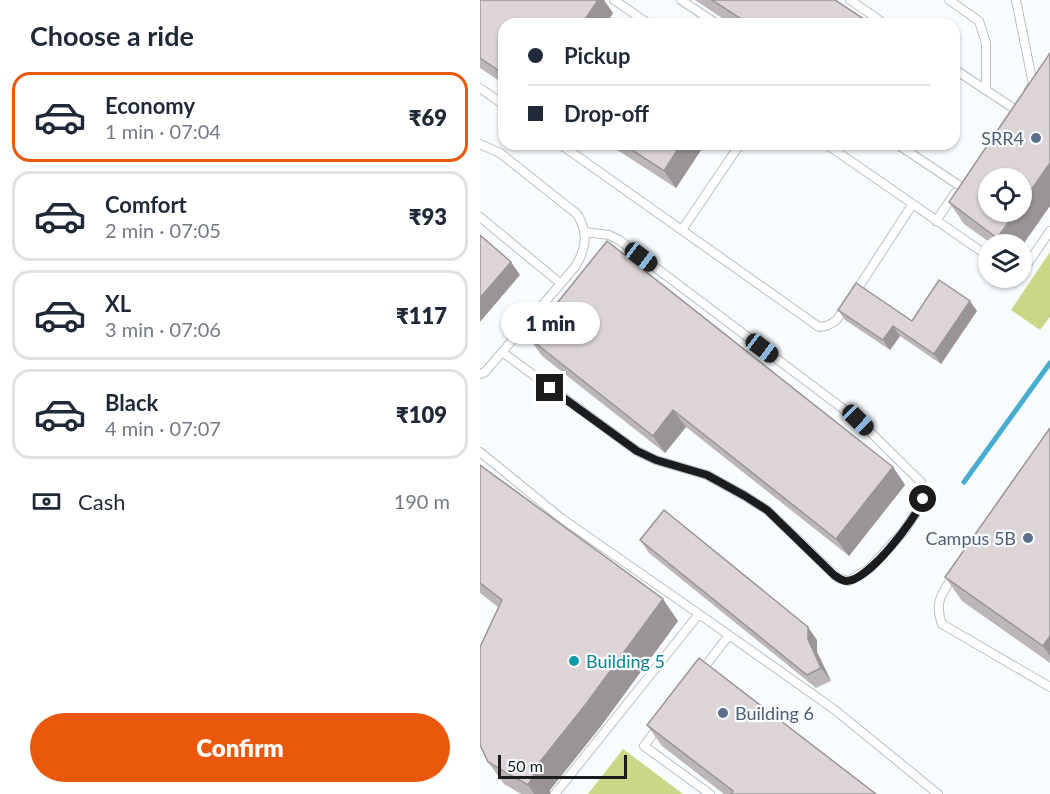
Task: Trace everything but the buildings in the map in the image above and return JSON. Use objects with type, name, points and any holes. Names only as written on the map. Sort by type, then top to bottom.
[{"type":"lane","points":[[614,0],[640,18]]},
{"type":"lane","points":[[681,0],[708,18]]},
{"type":"lane","points":[[850,0],[876,18]]},
{"type":"lane","points":[[949,0],[979,21],[986,43],[986,90]]},
{"type":"lane","points":[[1009,119],[1033,84],[1016,0]]},
{"type":"lane","points":[[960,73],[1016,110]]},
{"type":"lane","points":[[480,88],[498,101]]},
{"type":"lane","points":[[480,144],[500,153],[577,214],[585,232],[582,255],[485,372],[480,374]]},
{"type":"lane","points":[[569,150],[819,327],[828,326],[837,320],[912,205]]},
{"type":"lane","points":[[682,230],[736,150]]},
{"type":"lane","points":[[834,150],[978,249]]},
{"type":"lane","points":[[906,150],[960,186]]},
{"type":"lane","points":[[936,221],[967,177]]},
{"type":"lane","points":[[480,217],[560,282]]},
{"type":"lane","points":[[1032,257],[1050,231]]},
{"type":"lane","points":[[502,352],[637,451],[656,460],[707,475],[767,510],[843,581],[849,581],[870,568],[904,531],[923,499],[921,482],[858,420],[619,240],[609,235],[585,232]]},
{"type":"lane","points":[[480,452],[561,518],[835,710],[938,794]]},
{"type":"lane","points":[[963,563],[942,592],[937,609],[942,624],[1050,687]]},
{"type":"lane","points":[[555,794],[699,614]]},
{"type":"lane","points":[[693,683],[729,635]]},
{"type":"lane","points":[[665,719],[644,746],[711,794]]},
{"type":"green space","points":[[1050,252],[1050,317],[1040,330],[1011,310],[1026,288],[1032,288],[1032,279]]},
{"type":"green space","points":[[623,749],[683,794],[588,794]]},
{"type":"waterway","points":[[964,482],[1050,363]]},
{"type":"place","name":"SRR4","points":[[1036,138]]},
{"type":"place","name":"Campus 5B","points":[[1028,538]]},
{"type":"place","name":"Building 5","points":[[574,661]]},
{"type":"place","name":"Building 6","points":[[723,713]]},
{"type":"route","points":[[550,388],[637,451],[656,460],[707,475],[767,510],[838,579],[843,581],[849,581],[870,568],[904,531],[923,499]]}]
